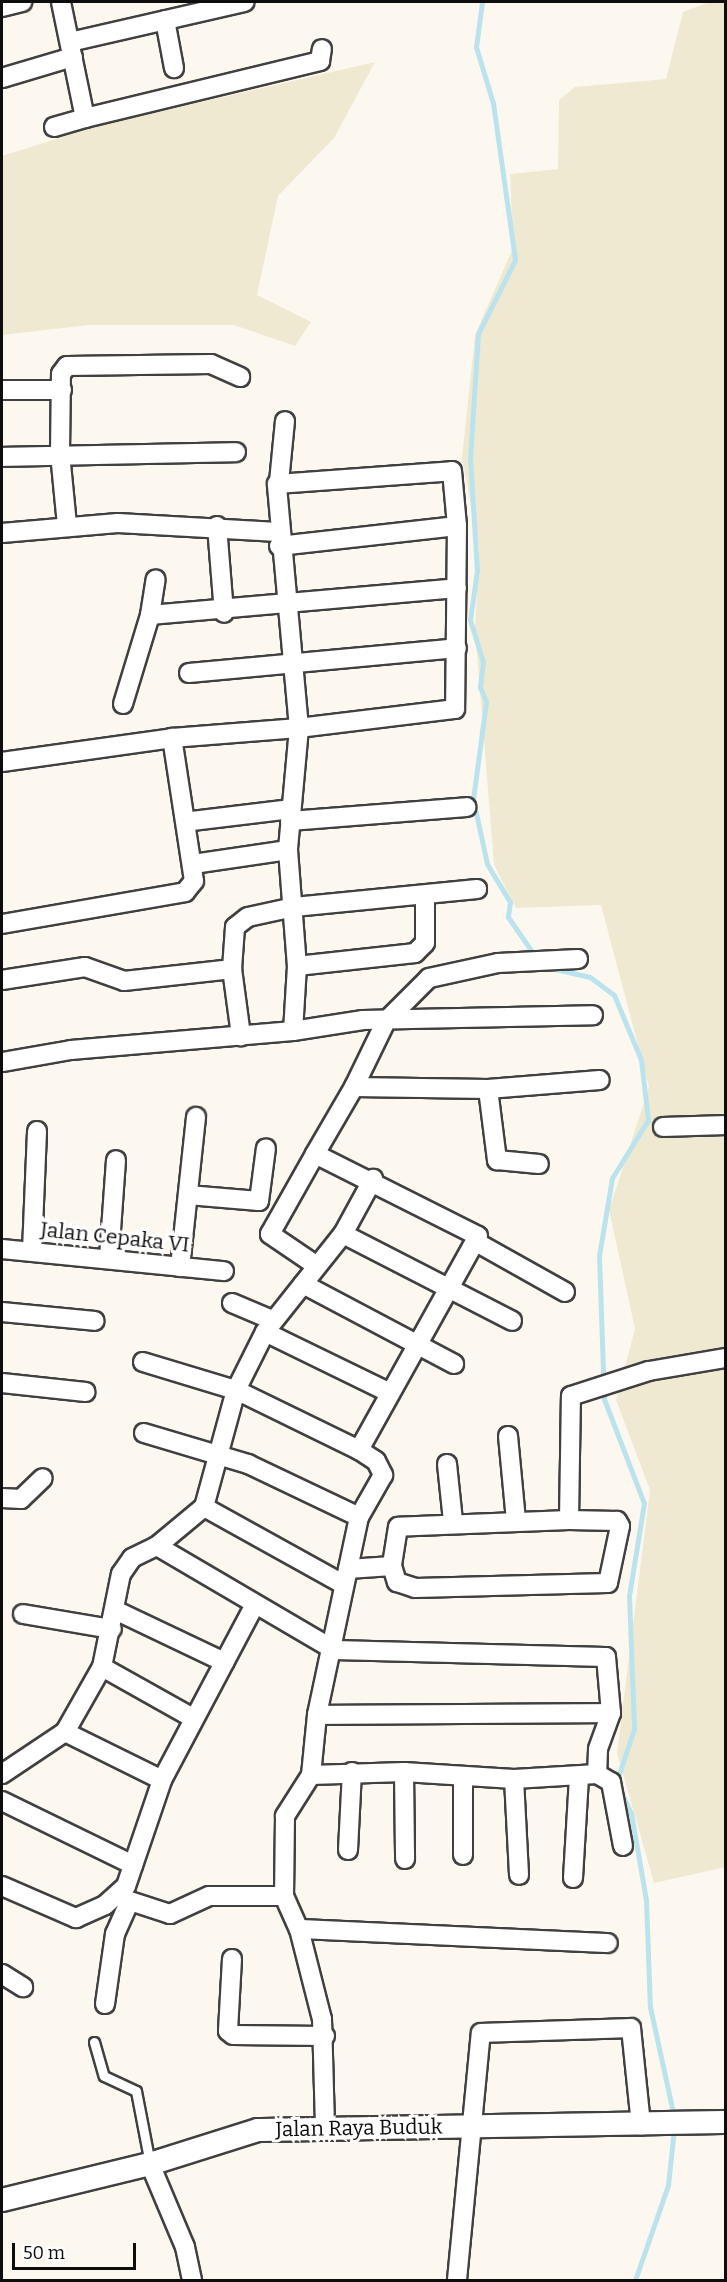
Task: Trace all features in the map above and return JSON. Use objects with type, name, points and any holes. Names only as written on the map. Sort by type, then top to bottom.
[{"type":"street","points":[[2,7],[22,2]]},
{"type":"street","points":[[61,2],[85,118]]},
{"type":"street","points":[[2,78],[72,50],[165,20],[244,2]]},
{"type":"street","points":[[165,20],[174,68]]},
{"type":"street","points":[[54,126],[320,62],[322,49]]},
{"type":"street","points":[[67,525],[60,453],[61,374],[75,363],[211,364],[240,377]]},
{"type":"street","points":[[2,390],[62,390]]},
{"type":"street","points":[[285,421],[279,482],[279,539],[295,666],[298,728],[288,850],[297,966],[293,1031]]},
{"type":"street","points":[[2,457],[60,453],[236,452]]},
{"type":"street","points":[[2,762],[172,738],[298,728],[451,711],[458,698],[457,526],[452,471],[279,482]]},
{"type":"street","points":[[2,532],[67,525],[217,526],[279,539],[457,526]]},
{"type":"street","points":[[217,526],[224,613]]},
{"type":"street","points":[[123,704],[150,615],[156,579]]},
{"type":"street","points":[[150,615],[224,613],[288,604],[457,588]]},
{"type":"street","points":[[189,673],[295,666],[457,648]]},
{"type":"street","points":[[2,924],[185,892],[194,881],[172,738]]},
{"type":"street","points":[[192,821],[466,807]]},
{"type":"street","points":[[200,863],[288,850]]},
{"type":"street","points":[[241,1036],[232,969],[239,922],[294,907],[477,889]]},
{"type":"street","points":[[297,966],[415,953],[425,943],[425,895]]},
{"type":"street","points":[[317,1266],[270,1234],[354,1087],[376,1021],[417,985],[446,972],[578,959]]},
{"type":"street","points":[[2,980],[84,967],[124,981],[232,969]]},
{"type":"street","points":[[2,1062],[376,1021],[593,1016]]},
{"type":"street","points":[[354,1087],[488,1089],[600,1080]]},
{"type":"street","points":[[488,1089],[497,1160],[539,1164]]},
{"type":"street","points":[[180,1267],[195,1117]]},
{"type":"street","points":[[663,1127],[726,1125]]},
{"type":"street","points":[[32,1251],[37,1131]]},
{"type":"street","points":[[188,1195],[259,1200],[266,1148]]},
{"type":"street","points":[[315,1154],[373,1179],[474,1230],[476,1242],[359,1450]]},
{"type":"street","points":[[109,1258],[116,1160]]},
{"type":"street","points":[[2,1774],[64,1732],[102,1667],[114,1620],[118,1585],[127,1563],[157,1546],[204,1507],[215,1451],[236,1390],[269,1326],[343,1234],[373,1179]]},
{"type":"street","points":[[343,1234],[512,1321]]},
{"type":"street","points":[[476,1242],[565,1292]]},
{"type":"street","name":"Jalan Cepaka VI","points":[[2,1249],[224,1271]]},
{"type":"street","points":[[303,1284],[418,1347],[454,1364]]},
{"type":"street","points":[[232,1303],[390,1393]]},
{"type":"street","points":[[2,1312],[94,1321]]},
{"type":"street","points":[[569,1520],[569,1401],[578,1392],[612,1385],[649,1371],[726,1358]]},
{"type":"street","points":[[143,1362],[236,1390],[359,1450],[376,1461],[383,1475],[359,1517],[345,1576],[334,1650],[317,1715],[311,1775],[285,1816],[284,1896],[299,1929],[325,2036],[326,2125]]},
{"type":"street","points":[[2,1383],[86,1392]]},
{"type":"street","points":[[144,1433],[215,1451],[359,1517]]},
{"type":"street","points":[[508,1436],[516,1521]]},
{"type":"street","points":[[447,1464],[453,1521]]},
{"type":"street","points":[[2,1498],[21,1499],[43,1478]]},
{"type":"street","points":[[204,1507],[345,1576],[392,1566]]},
{"type":"street","points":[[569,1520],[621,1526],[608,1583],[415,1588],[397,1582],[392,1566],[394,1530],[453,1521],[516,1521],[569,1520]]},
{"type":"street","points":[[157,1546],[254,1606],[334,1650],[604,1656],[611,1713],[598,1749],[597,1774]]},
{"type":"street","points":[[2,1886],[76,1918],[116,1896],[133,1865],[162,1780],[254,1606]]},
{"type":"street","points":[[23,1614],[114,1620],[224,1662]]},
{"type":"street","points":[[102,1667],[193,1718]]},
{"type":"street","points":[[317,1715],[611,1713]]},
{"type":"street","points":[[64,1732],[162,1780]]},
{"type":"street","points":[[311,1775],[404,1772],[514,1779],[579,1777],[597,1774],[611,1782],[623,1846]]},
{"type":"street","points":[[404,1772],[405,1859]]},
{"type":"street","points":[[348,1850],[352,1773]]},
{"type":"street","points":[[463,1776],[463,1855]]},
{"type":"street","points":[[573,1878],[579,1777]]},
{"type":"street","points":[[514,1779],[519,1875]]},
{"type":"street","points":[[2,1801],[133,1865]]},
{"type":"street","points":[[105,2004],[115,1934],[130,1901],[170,1914],[209,1896],[284,1896]]},
{"type":"street","points":[[299,1929],[608,1943]]},
{"type":"street","points":[[231,1959],[228,2031],[233,2035],[325,2036]]},
{"type":"street","points":[[2,1974],[23,1987]]},
{"type":"street","points":[[457,2280],[481,2033],[627,2026],[636,2041],[641,2125]]},
{"type":"street","name":"Jalan Raya Buduk","points":[[2,2200],[150,2164],[258,2130],[326,2125],[471,2127],[726,2122]]},
{"type":"street","points":[[150,2164],[185,2247],[192,2280]]},
{"type":"lane","points":[[94,2042],[107,2080],[136,2091],[150,2164]]},
{"type":"shaded area","points":[[709,2],[725,2],[726,1867],[654,1883],[617,1753],[650,1490],[616,1400],[635,1329],[609,1210],[649,1087],[601,905],[516,908],[494,865],[475,628],[479,548],[462,458],[475,335],[513,248],[510,174],[558,169],[559,100],[575,87],[666,79],[683,12]]},
{"type":"shaded area","points":[[375,62],[334,138],[278,196],[257,295],[311,322],[295,346],[234,325],[89,325],[2,335],[2,156],[94,127]]},
{"type":"waterway","points":[[482,2],[476,47],[493,103],[515,260],[478,334],[470,457],[477,570],[470,620],[483,662],[480,687],[486,702],[473,799],[487,864],[510,902],[508,917],[535,956]]},
{"type":"waterway","points":[[542,966],[590,977],[614,995],[641,1060],[648,1120],[612,1178],[599,1256],[604,1399],[644,1503],[629,1596],[634,1729],[617,1780]]},
{"type":"waterway","points":[[621,1792],[631,1813],[646,1900],[650,2007],[674,2117]]},
{"type":"waterway","points":[[635,2280],[668,2185],[674,2129]]}]
